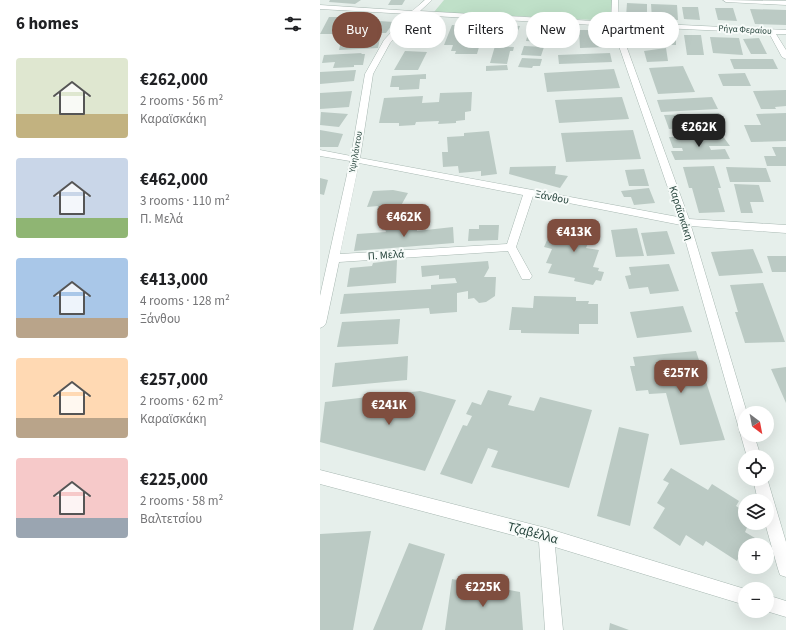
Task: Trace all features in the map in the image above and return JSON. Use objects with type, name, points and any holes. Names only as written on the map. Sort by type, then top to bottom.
[{"type":"street","name":"Υψηλάντου","points":[[414,12],[429,0]]},
{"type":"street","name":"Καραϊσκάκη","points":[[615,0],[615,12]]},
{"type":"street","points":[[726,0],[786,3]]},
{"type":"street","name":"Ρήγα Φεραίου","points":[[320,7],[398,12]]},
{"type":"street","name":"Ρήγα Φεραίου","points":[[446,15],[588,23]]},
{"type":"street","name":"Ρήγα Φεραίου","points":[[679,27],[786,32]]},
{"type":"street","points":[[771,31],[786,57]]},
{"type":"street","name":"Υψηλάντου","points":[[320,323],[355,159],[369,74],[390,39]]},
{"type":"street","name":"Καραϊσκάκη","points":[[623,48],[685,222],[739,406]]},
{"type":"street","name":"Ξάνθου","points":[[320,153],[685,222],[786,229]]},
{"type":"street","points":[[526,276],[511,247],[529,193]]},
{"type":"street","name":"Π. Μελά","points":[[333,258],[511,247]]},
{"type":"street","name":"Τζαβέλλα","points":[[320,476],[546,536],[738,594]]},
{"type":"street","points":[[774,527],[786,569]]},
{"type":"street","points":[[546,536],[554,630]]},
{"type":"street","points":[[774,605],[786,609]]},
{"type":"green space","points":[[444,0],[614,0],[613,12],[588,12],[588,20],[580,19],[580,12],[526,12],[526,17],[518,16],[518,12],[434,12]]},
{"type":"building","points":[[330,0],[361,0],[355,4],[329,2]]},
{"type":"building","points":[[391,0],[405,0],[402,5],[388,5]]},
{"type":"building","points":[[627,3],[647,4],[647,12],[626,12]]},
{"type":"building","points":[[651,4],[677,5],[677,12],[652,12]]},
{"type":"building","points":[[682,7],[698,7],[700,20],[684,19]]},
{"type":"building","points":[[715,8],[733,8],[737,21],[718,20]]},
{"type":"building","points":[[750,9],[786,10],[786,25],[755,24]]},
{"type":"building","points":[[329,17],[332,17],[332,34],[320,34]]},
{"type":"building","points":[[382,21],[390,22],[390,28],[386,33],[382,33]]},
{"type":"building","points":[[452,25],[454,25],[454,48],[479,48],[477,54],[455,54],[456,51],[451,51],[453,45],[446,45],[446,40]]},
{"type":"building","points":[[580,30],[588,30],[588,48],[580,48]]},
{"type":"building","points":[[684,35],[701,35],[704,55],[687,55]]},
{"type":"building","points":[[710,37],[739,38],[743,55],[713,53]]},
{"type":"building","points":[[759,38],[767,54],[751,54],[743,39]]},
{"type":"building","points":[[524,46],[526,46],[526,48],[544,48],[541,56],[521,55]]},
{"type":"building","points":[[339,48],[378,48],[339,50]]},
{"type":"building","points":[[494,48],[514,48],[513,51],[510,51],[507,64],[490,63]]},
{"type":"building","points":[[666,48],[668,61],[647,62],[644,51]]},
{"type":"building","points":[[405,51],[427,52],[418,70],[394,70]]},
{"type":"building","points":[[362,53],[361,54],[365,54],[363,65],[333,68],[335,62],[322,63],[324,55]]},
{"type":"building","points":[[610,53],[612,62],[559,64],[558,55]]},
{"type":"building","points":[[522,58],[542,59],[540,66],[533,66],[532,68],[518,67]]},
{"type":"building","points":[[730,59],[773,59],[778,69],[734,69]]},
{"type":"building","points":[[507,65],[508,70],[486,71],[486,66]]},
{"type":"building","points":[[683,66],[695,92],[658,94],[649,68]]},
{"type":"building","points":[[614,69],[620,88],[547,92],[544,73]]},
{"type":"building","points":[[356,70],[354,81],[320,84],[320,72]]},
{"type":"building","points":[[745,73],[751,86],[723,86],[718,74]]},
{"type":"building","points":[[426,74],[426,79],[420,79],[419,89],[399,90],[399,87],[390,87],[392,76]]},
{"type":"building","points":[[786,90],[786,106],[775,107],[776,109],[761,109],[753,91]]},
{"type":"building","points":[[352,91],[349,107],[320,109],[320,93]]},
{"type":"building","points":[[472,92],[471,111],[465,112],[465,120],[456,121],[456,123],[438,124],[439,121],[416,122],[415,125],[399,126],[399,123],[379,123],[384,98],[423,96],[422,103],[439,102],[440,93]]},
{"type":"building","points":[[622,97],[629,119],[559,123],[555,100]]},
{"type":"building","points":[[712,97],[718,109],[661,112],[657,100]]},
{"type":"building","points":[[321,112],[348,114],[339,127],[320,125]]},
{"type":"building","points":[[719,113],[725,126],[669,129],[664,115]]},
{"type":"building","points":[[786,113],[786,141],[751,142],[744,125],[761,125],[756,114]]},
{"type":"building","points":[[320,130],[343,134],[338,147],[320,147]]},
{"type":"building","points":[[633,130],[641,159],[566,162],[561,133]]},
{"type":"building","points":[[489,131],[497,174],[481,176],[481,171],[459,173],[458,166],[443,167],[442,152],[448,152],[447,137],[464,136],[464,133]]},
{"type":"building","points":[[722,135],[730,146],[709,146],[711,150],[725,149],[730,159],[675,160],[671,151],[683,151],[682,148],[673,148],[669,137]]},
{"type":"building","points":[[772,147],[786,147],[786,166],[767,166],[764,156],[776,156]]},
{"type":"building","points":[[556,166],[555,174],[568,176],[560,188],[509,174],[510,167]]},
{"type":"building","points":[[714,166],[721,188],[718,188],[725,212],[699,213],[692,188],[689,188],[683,167]]},
{"type":"building","points":[[726,167],[766,168],[771,182],[730,182]]},
{"type":"building","points":[[644,169],[649,186],[629,186],[625,170]]},
{"type":"building","points":[[320,178],[328,180],[324,195],[320,194]]},
{"type":"building","points":[[734,184],[759,185],[764,202],[750,202],[753,213],[741,213]]},
{"type":"building","points":[[649,188],[655,203],[634,205],[631,197],[624,197],[621,191]]},
{"type":"building","points":[[393,190],[408,193],[398,211],[377,210],[378,206],[367,207],[373,191]]},
{"type":"building","points":[[571,220],[593,224],[590,233],[597,234],[594,242],[589,241],[586,248],[599,250],[593,267],[599,268],[598,271],[604,272],[601,281],[596,280],[593,285],[574,281],[575,278],[548,273],[552,264],[546,263],[552,249],[544,247],[553,227],[559,228],[562,223],[569,224]]},
{"type":"building","points":[[479,225],[499,225],[498,240],[468,241],[469,229],[479,229]]},
{"type":"building","points":[[417,227],[417,231],[453,227],[454,243],[354,251],[357,234],[386,232],[385,229]]},
{"type":"building","points":[[637,228],[644,256],[616,257],[611,230]]},
{"type":"building","points":[[667,231],[675,254],[647,256],[641,233]]},
{"type":"building","points":[[753,249],[763,273],[719,276],[711,252]]},
{"type":"building","points":[[767,256],[786,256],[786,272],[772,272]]},
{"type":"building","points":[[397,260],[396,283],[347,287],[350,268],[372,266],[373,263]]},
{"type":"building","points":[[488,261],[489,268],[484,277],[496,277],[495,296],[486,302],[479,303],[474,298],[468,299],[468,291],[457,293],[457,312],[430,314],[429,308],[340,314],[344,294],[431,289],[431,285],[457,283],[455,278],[439,279],[439,275],[422,277],[421,266]]},
{"type":"building","points":[[669,264],[679,291],[650,294],[648,287],[629,289],[625,276],[631,275],[629,267]]},
{"type":"building","points":[[763,283],[785,342],[745,343],[735,312],[738,312],[730,285]]},
{"type":"building","points":[[534,296],[576,297],[576,301],[589,301],[588,304],[598,304],[598,324],[579,324],[579,334],[521,333],[521,330],[509,330],[512,307],[533,308]]},
{"type":"building","points":[[683,306],[692,332],[637,338],[630,312]]},
{"type":"building","points":[[400,319],[398,344],[337,347],[342,322]]},
{"type":"building","points":[[696,351],[725,440],[680,445],[666,393],[649,394],[648,390],[636,391],[630,366],[635,366],[633,357]]},
{"type":"building","points":[[408,356],[407,380],[332,387],[335,363]]},
{"type":"building","points":[[786,367],[786,403],[771,369]]},
{"type":"building","points":[[488,390],[512,396],[508,405],[534,411],[540,397],[592,410],[569,488],[491,467],[498,451],[488,448],[472,484],[440,474],[463,425],[467,426],[472,416],[466,414],[472,402],[481,405]]},
{"type":"building","points":[[420,391],[456,400],[425,471],[320,442],[325,402]]},
{"type":"building","points":[[619,427],[649,434],[630,526],[597,516]]},
{"type":"building","points":[[671,468],[708,490],[712,484],[738,500],[736,506],[738,507],[738,530],[746,530],[745,532],[755,538],[738,538],[737,561],[706,541],[703,546],[686,535],[680,546],[653,528],[665,508],[657,503],[669,483],[663,480]]},
{"type":"building","points":[[371,531],[353,630],[320,630],[320,534]]},
{"type":"building","points":[[409,543],[445,554],[422,630],[373,630]]},
{"type":"building","points":[[452,579],[520,592],[523,630],[445,630]]},
{"type":"building","points":[[610,623],[629,630],[609,630]]}]
